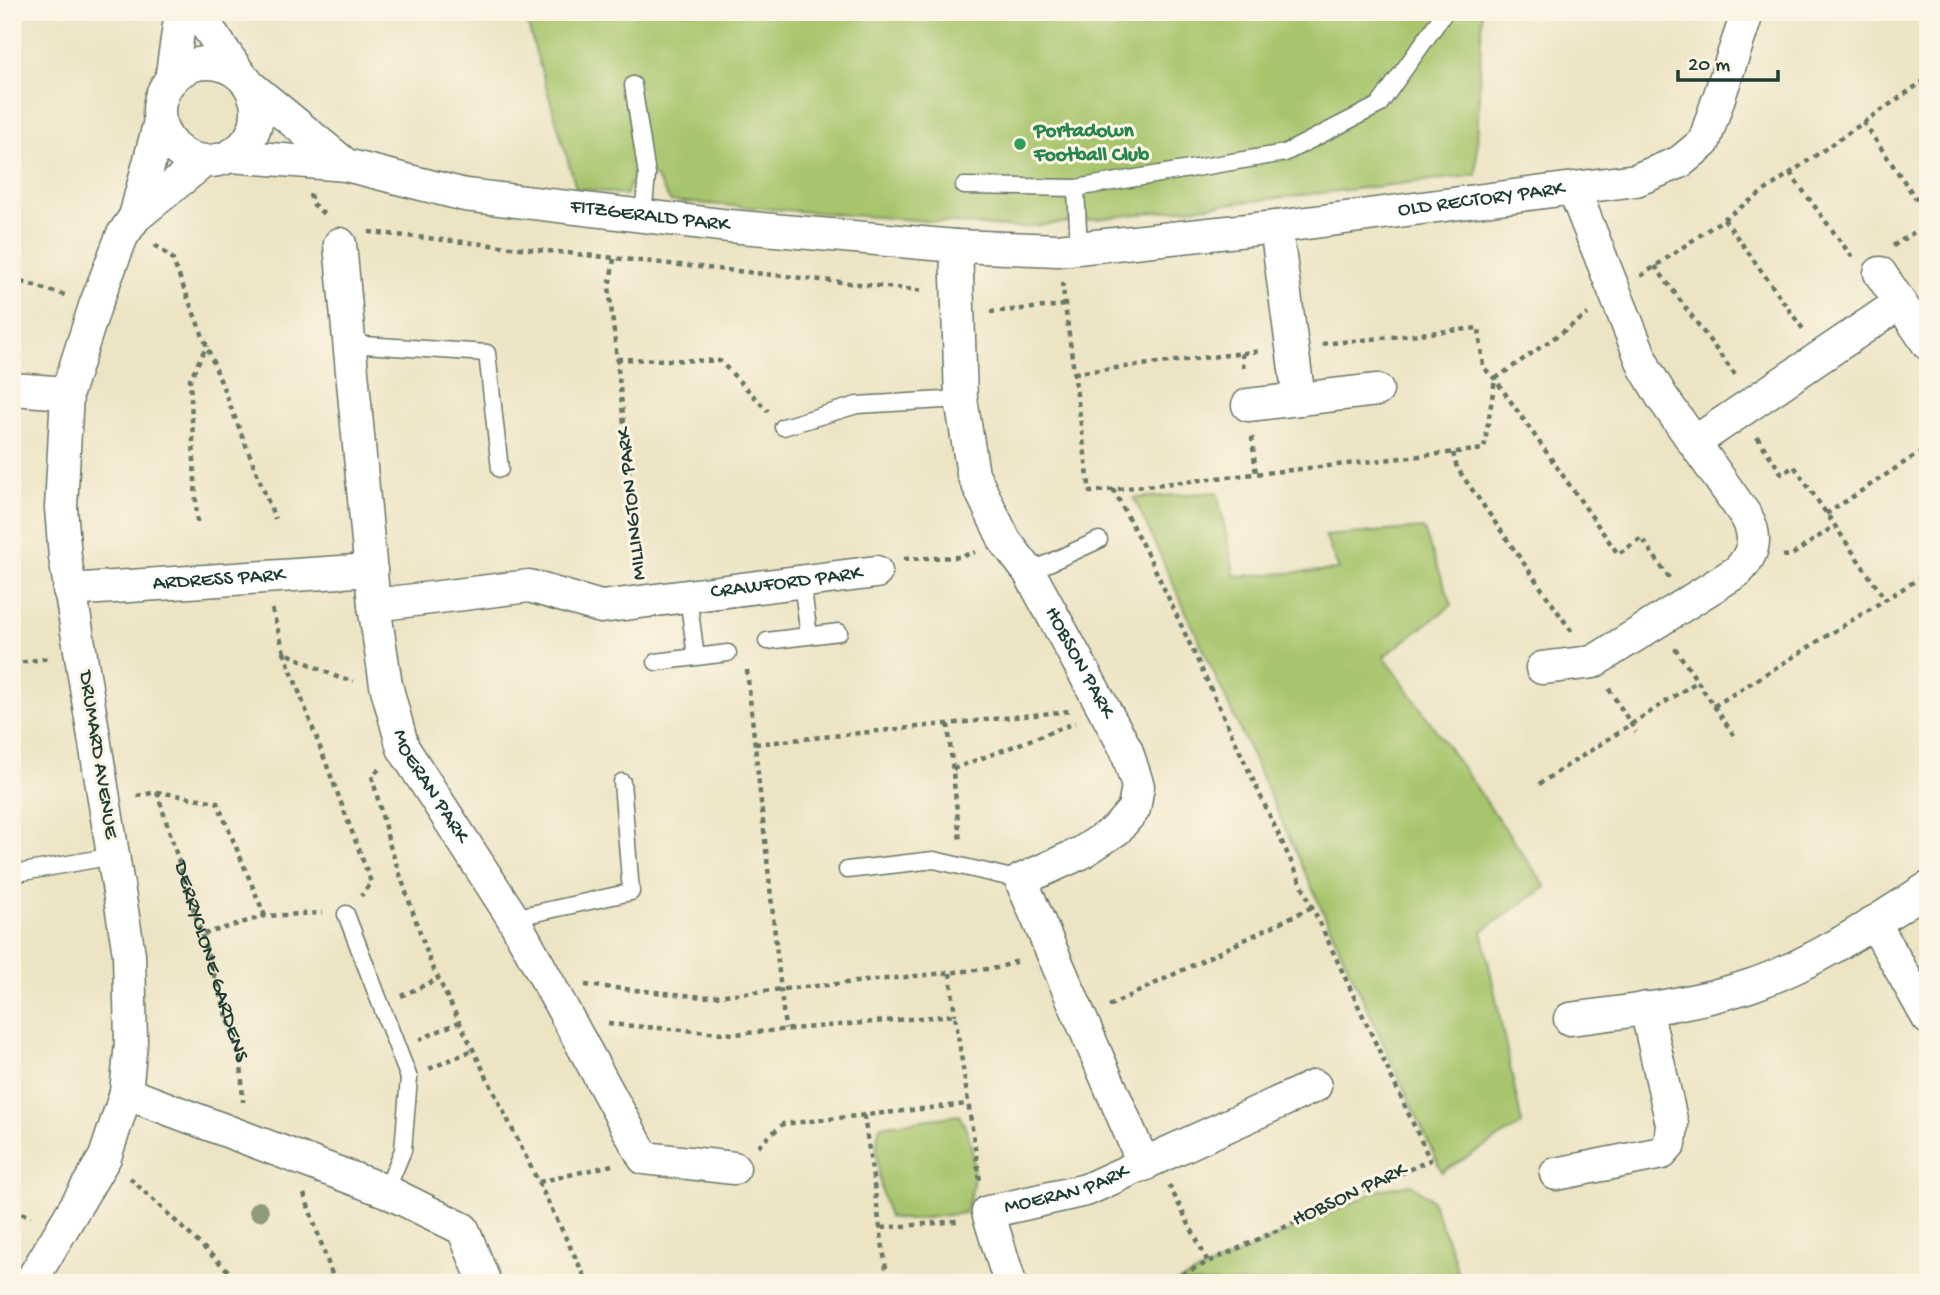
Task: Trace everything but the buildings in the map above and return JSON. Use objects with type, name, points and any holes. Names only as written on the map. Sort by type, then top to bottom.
[{"type":"street","points":[[181,12],[171,80],[159,106],[160,121],[165,136],[175,148],[188,157],[218,158],[243,147],[253,134],[257,101],[197,12]]},
{"type":"street","points":[[1574,190],[1636,180],[1679,162],[1704,142],[1745,20],[1744,12]]},
{"type":"street","points":[[171,80],[196,64],[219,64],[245,80]]},
{"type":"street","name":"FITZGERALD PARK","points":[[245,80],[346,165]]},
{"type":"street","name":"DRUMARD AVENUE","points":[[30,1283],[105,1157],[126,1093],[131,1043],[129,954],[69,590],[61,508],[67,393],[95,306],[132,221],[160,121]]},
{"type":"street","name":"FITZGERALD PARK","points":[[218,158],[346,165],[465,195],[643,216],[956,246]]},
{"type":"street","name":"DRUMARD AVENUE","points":[[132,221],[218,158]]},
{"type":"street","name":"OLD RECTORY PARK","points":[[956,246],[1068,249],[1276,227],[1574,190],[1645,368],[1753,528],[1750,558]]},
{"type":"street","points":[[1276,227],[1299,399]]},
{"type":"street","points":[[345,232],[349,344],[371,570]]},
{"type":"street","name":"HOBSON PARK","points":[[956,246],[961,399],[973,474],[1006,541],[1029,572],[1126,749],[1138,786],[1134,809],[1116,830],[1081,853],[1021,880]]},
{"type":"street","points":[[1881,273],[1928,344]]},
{"type":"street","points":[[1695,442],[1900,303]]},
{"type":"street","points":[[12,389],[67,393]]},
{"type":"street","points":[[1248,405],[1377,390]]},
{"type":"street","points":[[1542,668],[1593,662],[1738,571],[1750,558]]},
{"type":"street","name":"ARDRESS PARK","points":[[69,590],[371,570]]},
{"type":"street","name":"MOERAN PARK","points":[[371,570],[386,685],[403,748],[513,918],[572,1021],[644,1158]]},
{"type":"street","name":"CRAWFORD PARK","points":[[644,602],[876,572]]},
{"type":"street","name":"MILLINGTON PARK","points":[[374,605],[529,586],[601,607],[644,602]]},
{"type":"street","points":[[1021,880],[1083,1018],[1144,1165],[1315,1086]]},
{"type":"street","points":[[1570,1019],[1646,1008],[1748,986],[1780,974],[1874,922],[1928,888]]},
{"type":"street","points":[[1874,922],[1928,1018]]},
{"type":"street","points":[[1556,1174],[1662,1153],[1670,1144],[1672,1124],[1646,1008]]},
{"type":"street","points":[[126,1093],[386,1191],[463,1229],[485,1283]]},
{"type":"street","points":[[644,1158],[734,1168]]},
{"type":"street","name":"MOERAN PARK","points":[[1010,1283],[988,1212],[1086,1190],[1144,1165]]},
{"type":"lane","points":[[964,186],[1076,188],[1285,153],[1379,105],[1445,12]]},
{"type":"lane","points":[[633,85],[647,175],[643,216]]},
{"type":"lane","points":[[1068,249],[1076,188]]},
{"type":"lane","points":[[349,344],[487,353],[500,470]]},
{"type":"lane","points":[[783,427],[857,405],[961,399]]},
{"type":"lane","points":[[1029,572],[1099,540]]},
{"type":"lane","points":[[802,582],[809,636]]},
{"type":"lane","points":[[688,596],[696,657]]},
{"type":"lane","points":[[767,641],[839,632]]},
{"type":"lane","points":[[656,662],[727,653]]},
{"type":"lane","points":[[513,918],[631,892],[622,782]]},
{"type":"lane","points":[[12,874],[113,856]]},
{"type":"lane","points":[[847,870],[934,860],[1021,880]]},
{"type":"lane","points":[[346,914],[409,1078],[403,1150],[386,1191]]},
{"type":"path","points":[[1068,249],[1065,305],[1090,492],[1484,449],[1495,379],[1928,78]]},
{"type":"path","points":[[1863,122],[1928,216]]},
{"type":"path","points":[[306,164],[312,203],[345,232],[614,259],[957,304],[1065,305]]},
{"type":"path","points":[[1790,173],[1860,267],[1881,273]]},
{"type":"path","points":[[1724,219],[1822,356]]},
{"type":"path","points":[[132,221],[173,258],[275,519]]},
{"type":"path","name":"MILLINGTON PARK","points":[[614,259],[609,287],[644,602]]},
{"type":"path","points":[[1656,266],[1747,406],[1782,474],[1794,466],[1885,599]]},
{"type":"path","points":[[12,279],[22,280],[95,306]]},
{"type":"path","points":[[197,522],[191,379],[207,344]]},
{"type":"path","points":[[617,359],[720,361],[783,427]]},
{"type":"path","points":[[1928,426],[1924,429],[1928,433]]},
{"type":"path","points":[[1826,514],[1928,447]]},
{"type":"path","points":[[1453,453],[1457,468],[1593,662],[1636,732]]},
{"type":"path","name":"HOBSON PARK","points":[[1112,489],[1154,567],[1430,1160],[1208,1262]]},
{"type":"path","points":[[1750,558],[1792,555],[1834,526]]},
{"type":"path","points":[[1618,554],[1642,538],[1686,605]]},
{"type":"path","name":"CRAWFORD PARK","points":[[876,572],[892,559],[960,556],[1006,541]]},
{"type":"path","points":[[1714,706],[1928,573]]},
{"type":"path","points":[[204,934],[265,916],[299,912],[346,914],[371,882],[284,652],[263,577]]},
{"type":"path","points":[[284,652],[339,678],[386,685]]},
{"type":"path","points":[[747,665],[785,1029]]},
{"type":"path","points":[[1689,668],[1735,737]]},
{"type":"path","points":[[1539,784],[1698,681]]},
{"type":"path","points":[[755,744],[1104,708]]},
{"type":"path","points":[[953,769],[1067,728],[1104,708]]},
{"type":"path","points":[[948,724],[962,867]]},
{"type":"path","points":[[403,748],[372,776],[388,844],[438,979],[588,1283]]},
{"type":"path","points":[[105,803],[157,792],[217,802],[265,916]]},
{"type":"path","name":"DERRYCLONE GARDENS","points":[[157,792],[204,934],[241,1061],[244,1138]]},
{"type":"path","points":[[1083,1018],[1312,907]]},
{"type":"path","points":[[548,981],[704,997],[997,968],[1051,948]]},
{"type":"path","name":"MOERAN PARK","points":[[882,1228],[969,1219],[988,1212],[982,1196],[950,973]]},
{"type":"path","points":[[382,1005],[438,979]]},
{"type":"path","points":[[572,1021],[734,1034],[955,1015]]},
{"type":"path","points":[[398,1050],[459,1022]]},
{"type":"path","points":[[409,1078],[473,1050]]},
{"type":"path","points":[[734,1168],[783,1124],[968,1104]]},
{"type":"path","points":[[864,1115],[888,1283]]},
{"type":"path","points":[[105,1157],[158,1202],[241,1283]]},
{"type":"path","points":[[538,1182],[644,1158]]},
{"type":"path","points":[[304,1194],[335,1283]]},
{"type":"path","points":[[1163,1283],[1208,1262],[1185,1212]]},
{"type":"path","points":[[515,1283],[536,1276],[582,1283]]},
{"type":"green space","name":"Portadown Football Club","points":[[524,12],[1482,12],[1476,175],[1018,228],[670,201],[656,177],[635,173],[626,195],[576,188]]},
{"type":"green space","points":[[1217,492],[1235,576],[1339,570],[1325,536],[1423,528],[1452,605],[1384,656],[1546,887],[1482,931],[1522,1124],[1442,1172],[1134,498]]},
{"type":"green space","points":[[959,1115],[969,1138],[973,1164],[972,1190],[964,1213],[910,1220],[889,1217],[878,1171],[877,1146],[880,1126]]},
{"type":"green space","points":[[1411,1184],[1431,1199],[1453,1255],[1460,1283],[1175,1283],[1380,1190]]},
{"type":"place","name":"Portadown Football Club","points":[[1020,144]]}]
